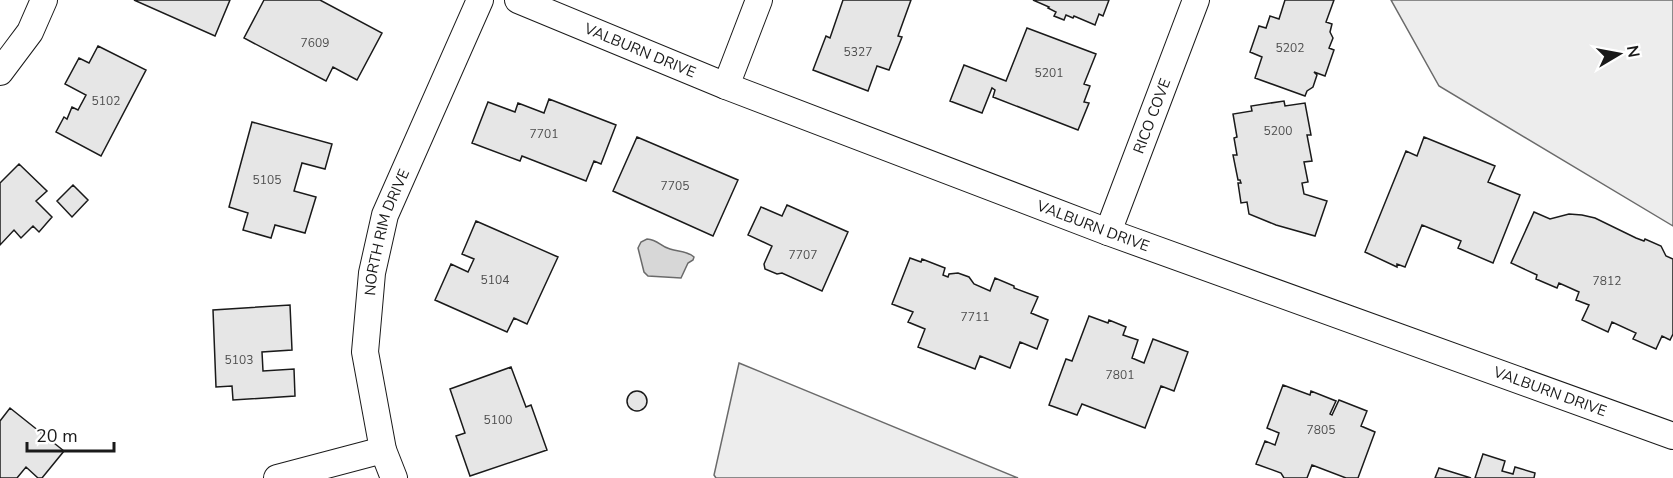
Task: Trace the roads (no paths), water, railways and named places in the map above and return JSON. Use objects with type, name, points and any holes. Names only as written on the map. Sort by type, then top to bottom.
[{"type":"street","points":[[0,72],[30,32],[44,0]]},
{"type":"street","name":"NORTH RIM DRIVE","points":[[394,478],[383,450],[365,351],[372,273],[385,215],[480,0]]},
{"type":"street","name":"VALBURN DRIVE","points":[[518,0],[726,86],[1108,232],[1673,436]]},
{"type":"street","points":[[726,86],[759,0]]},
{"type":"street","name":"RICO COVE","points":[[1108,232],[1196,0]]},
{"type":"street","points":[[277,478],[383,450]]}]
